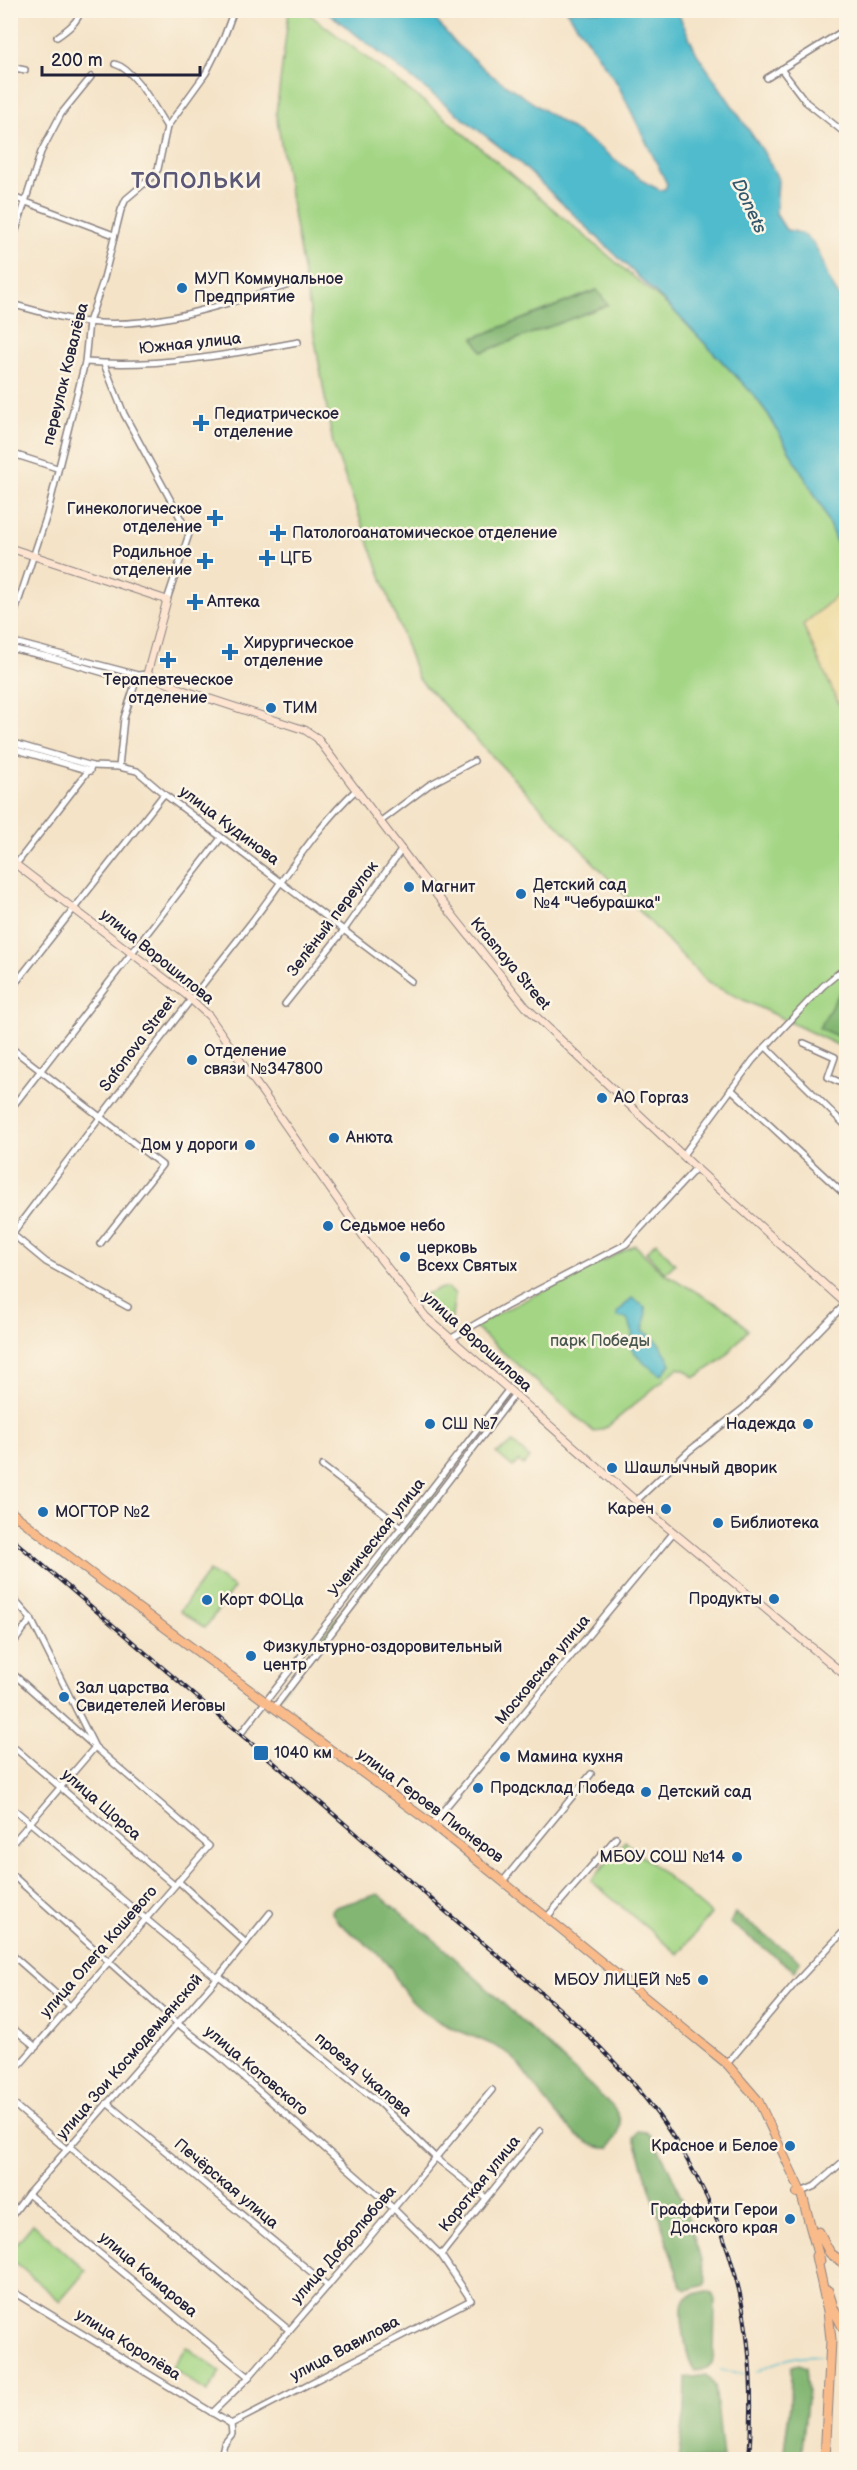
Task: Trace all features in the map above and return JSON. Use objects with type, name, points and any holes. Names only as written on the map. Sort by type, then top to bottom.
[{"type":"highway","points":[[799,2193],[825,2247],[836,2259],[846,2265]]},
{"type":"highway","points":[[799,2193],[834,2310],[846,2333]]},
{"type":"highway","points":[[816,2256],[832,2311],[846,2339]]},
{"type":"highway","points":[[816,2256],[828,2311],[831,2340],[825,2460]]},
{"type":"main road","name":"улица Героев Пионеров","points":[[10,1511],[100,1580],[432,1824],[727,2064],[758,2100],[799,2193],[816,2256]]},
{"type":"street","points":[[57,37],[71,26],[81,10]]},
{"type":"street","points":[[215,10],[233,13]]},
{"type":"street","name":"переулок Ковалёва","points":[[10,627],[47,515],[85,363],[89,322],[104,278],[124,202],[158,169],[167,127],[206,73],[233,13]]},
{"type":"street","points":[[766,78],[846,29]]},
{"type":"street","points":[[115,64],[121,66],[141,87],[167,127]]},
{"type":"street","points":[[10,67],[25,70]]},
{"type":"street","points":[[781,69],[806,102],[841,130],[846,131]]},
{"type":"street","points":[[10,249],[41,152],[50,132],[61,114],[91,77]]},
{"type":"street","points":[[10,196],[114,235]]},
{"type":"street","points":[[10,304],[89,322],[120,323],[181,315],[286,286]]},
{"type":"street","name":"Южная улица","points":[[85,363],[193,360],[298,342]]},
{"type":"street","points":[[10,641],[138,675],[147,674],[167,600],[189,534],[124,414],[104,364]]},
{"type":"street","points":[[10,453],[57,468]]},
{"type":"street","points":[[10,548],[167,600]]},
{"type":"street","points":[[10,648],[135,682]]},
{"type":"street","name":"Krasnaya Street","points":[[147,674],[174,687],[310,733],[319,740],[526,1007],[696,1168],[846,1304]]},
{"type":"street","points":[[119,767],[124,718],[138,675]]},
{"type":"street","name":"улица Кудинова","points":[[10,742],[91,769]]},
{"type":"street","name":"улица Кудинова","points":[[10,748],[91,769],[119,767],[137,771],[221,838],[411,981]]},
{"type":"street","points":[[381,821],[429,785],[474,761]]},
{"type":"street","points":[[10,872],[13,862],[91,769]]},
{"type":"street","name":"Safonova Street","points":[[11,1234],[336,809],[357,789]]},
{"type":"street","points":[[10,990],[164,794]]},
{"type":"street","points":[[10,1110],[221,838]]},
{"type":"street","name":"Зелёный переулок","points":[[285,1004],[344,930],[402,849]]},
{"type":"street","name":"улица Ворошилова","points":[[13,862],[191,999],[222,1033],[411,1301],[450,1339],[636,1501],[846,1676]]},
{"type":"street","points":[[683,1155],[731,1089],[766,1047],[823,986],[846,967]]},
{"type":"street","points":[[804,1043],[834,1057],[828,1077],[846,1085]]},
{"type":"street","points":[[10,1047],[162,1166],[100,1245]]},
{"type":"street","points":[[766,1047],[846,1126]]},
{"type":"street","points":[[731,1089],[846,1196]]},
{"type":"street","points":[[450,1339],[485,1318],[626,1244],[696,1168]]},
{"type":"street","points":[[11,1234],[46,1262],[128,1307]]},
{"type":"street","points":[[636,1501],[689,1451],[744,1408],[846,1304]]},
{"type":"street","name":"Ученическая улица","points":[[271,1705],[403,1528],[512,1391]]},
{"type":"street","name":"Ученическая улица","points":[[271,1705],[512,1391]]},
{"type":"street","points":[[322,1466],[403,1528]]},
{"type":"street","name":"Московская улица","points":[[432,1824],[674,1532]]},
{"type":"street","points":[[10,1595],[31,1619],[95,1747]]},
{"type":"street","points":[[10,1648],[31,1619]]},
{"type":"street","points":[[10,1671],[95,1747]]},
{"type":"street","points":[[242,1732],[271,1705]]},
{"type":"street","name":"улица Щорса","points":[[10,1744],[246,1943]]},
{"type":"street","points":[[10,1846],[95,1747]]},
{"type":"street","name":"улица Олега Кошевого","points":[[10,2076],[209,1846],[95,1747]]},
{"type":"street","points":[[503,1881],[591,1774]]},
{"type":"street","name":"проезд Чкалова","points":[[10,1806],[145,1920],[377,2101],[436,2158],[486,2198]]},
{"type":"street","points":[[547,1917],[616,1838]]},
{"type":"street","name":"улица Котовского","points":[[10,1874],[177,2023],[218,2055],[393,2208],[441,2255],[471,2300]]},
{"type":"street","name":"улица Зои Космодемьянской","points":[[10,2218],[28,2194],[218,1977],[270,1913]]},
{"type":"street","points":[[727,2064],[797,1981],[846,1929]]},
{"type":"street","points":[[10,1953],[70,2006]]},
{"type":"street","points":[[10,2026],[36,2047]]},
{"type":"street","name":"улица Добролюбова","points":[[212,2413],[249,2377],[328,2286],[492,2090]]},
{"type":"street","points":[[10,2101],[289,2330]]},
{"type":"street","name":"Печёрская улица","points":[[107,2103],[328,2286]]},
{"type":"street","name":"Короткая улица","points":[[441,2255],[540,2131]]},
{"type":"street","points":[[799,2193],[815,2186],[846,2159]]},
{"type":"street","name":"улица Комарова","points":[[28,2194],[249,2377]]},
{"type":"street","name":"улица Королёва","points":[[10,2290],[231,2424]]},
{"type":"street","name":"улица Вавилова","points":[[231,2424],[471,2300]]},
{"type":"street","points":[[220,2460],[224,2444],[232,2434],[231,2424]]},
{"type":"green space","name":"ТОПОЛЬКИ","points":[[289,11],[305,11],[439,113],[674,311],[753,394],[768,414],[822,507],[846,566],[846,588],[803,625],[843,713],[846,713],[846,1049],[708,983],[418,678],[333,444],[276,114]],"holes":[[[597,290],[607,305],[482,352],[474,338]]]},
{"type":"green space","points":[[597,290],[608,305],[482,352],[474,338]]},
{"type":"green space","points":[[840,992],[846,996],[846,1040],[819,1028]]},
{"type":"green space","points":[[656,1242],[675,1264],[665,1273],[646,1252]]},
{"type":"green space","name":"парк Победы","points":[[635,1245],[662,1272],[731,1312],[748,1330],[722,1360],[694,1378],[687,1371],[678,1368],[607,1427],[594,1432],[473,1326]]},
{"type":"green space","points":[[447,1288],[455,1294],[448,1328],[417,1297]]},
{"type":"green space","points":[[499,1406],[406,1535],[279,1696],[277,1695]]},
{"type":"green space","points":[[513,1443],[530,1458],[524,1465],[518,1461],[513,1467],[496,1453]]},
{"type":"green space","name":"Корт ФОЦа","points":[[209,1571],[234,1588],[205,1628],[180,1611]]},
{"type":"green space","points":[[625,1841],[711,1914],[678,1954],[591,1881]]},
{"type":"green space","points":[[378,1894],[443,1947],[612,2106],[619,2117],[620,2127],[609,2148],[595,2146],[568,2128],[509,2054],[433,2018],[417,2006],[404,1992],[387,1963],[338,1922],[331,1911],[336,1907]]},
{"type":"green space","points":[[735,1913],[800,1961],[795,1971],[730,1923]]},
{"type":"green space","points":[[638,2131],[650,2135],[677,2187],[702,2262],[707,2281],[705,2285],[687,2290],[681,2286],[634,2138]]},
{"type":"green space","points":[[33,2224],[86,2271],[60,2301],[11,2259],[11,2250]]},
{"type":"green space","points":[[707,2291],[712,2293],[715,2300],[714,2355],[712,2363],[707,2368],[695,2371],[686,2348],[682,2305],[689,2296]]},
{"type":"green space","points":[[186,2347],[221,2372],[207,2392],[172,2368]]},
{"type":"green space","points":[[799,2364],[806,2367],[808,2390],[801,2459],[783,2459],[790,2404],[791,2370],[792,2366]]},
{"type":"green space","points":[[707,2375],[715,2386],[723,2459],[678,2459],[685,2411],[686,2378]]},
{"type":"sand","points":[[846,588],[846,713],[843,713],[803,625]]},
{"type":"water","name":"Donets","points":[[326,11],[428,11],[456,44],[490,74],[597,146],[648,184],[660,190],[665,189],[667,184],[617,83],[567,11],[677,11],[697,54],[763,151],[778,179],[776,214],[786,230],[804,235],[815,246],[830,281],[846,306],[846,566],[822,507],[768,414],[753,394],[674,311],[519,162]]},
{"type":"water","points":[[632,1298],[645,1307],[643,1331],[660,1345],[671,1364],[661,1375],[644,1363],[629,1346],[633,1335],[632,1329],[626,1318],[618,1317],[617,1313]]},
{"type":"waterway","points":[[757,2372],[787,2359],[820,2356]]},
{"type":"waterway","points":[[721,2370],[745,2374]]},
{"type":"railway","points":[[10,1537],[566,2014],[625,2074],[652,2106],[697,2178],[715,2216],[740,2293],[747,2333],[750,2374],[749,2460]]},
{"type":"place","name":"МУП Коммунальное Предприятие","points":[[182,288]]},
{"type":"place","name":"Педиатрическое отделение","points":[[201,423]]},
{"type":"place","name":"Гинекологическое отделение","points":[[215,518]]},
{"type":"place","name":"Патологоанатомическое отделение","points":[[278,533]]},
{"type":"place","name":"ЦГБ","points":[[267,558]]},
{"type":"place","name":"Родильное отделение","points":[[205,561]]},
{"type":"place","name":"Аптека","points":[[195,602]]},
{"type":"place","name":"Хирургическое отделение","points":[[230,652]]},
{"type":"place","name":"Терапевтеческое отделение","points":[[168,660]]},
{"type":"place","name":"ТИМ","points":[[271,708]]},
{"type":"place","name":"Магнит","points":[[409,887]]},
{"type":"place","name":"Детский сад №4 \"Чебурашка\"","points":[[521,894]]},
{"type":"place","name":"Отделение связи №347800","points":[[192,1060]]},
{"type":"place","name":"АО Горгаз","points":[[602,1098]]},
{"type":"place","name":"Анюта","points":[[334,1138]]},
{"type":"place","name":"Дом у дороги","points":[[250,1145]]},
{"type":"place","name":"Cедьмое небо","points":[[328,1226]]},
{"type":"place","name":"церковь Всехх Святых","points":[[405,1257]]},
{"type":"place","name":"СШ №7","points":[[430,1424]]},
{"type":"place","name":"Надежда","points":[[808,1424]]},
{"type":"place","name":"Шашлычный дворик","points":[[612,1468]]},
{"type":"place","name":"Карен","points":[[666,1509]]},
{"type":"place","name":"МОГТОР №2","points":[[43,1512]]},
{"type":"place","name":"Библиотека","points":[[718,1523]]},
{"type":"place","name":"Продукты","points":[[774,1599]]},
{"type":"place","name":"Корт ФОЦа","points":[[207,1600]]},
{"type":"place","name":"Физкультурно-оздоровительный центр","points":[[251,1656]]},
{"type":"place","name":"Зал царства Свидетелей Иеговы","points":[[64,1697]]},
{"type":"place","name":"1040 км","points":[[261,1753]]},
{"type":"place","name":"Мамина кухня","points":[[505,1757]]},
{"type":"place","name":"Продсклад Победа","points":[[478,1788]]},
{"type":"place","name":"Детский сад","points":[[646,1792]]},
{"type":"place","name":"МБОУ СОШ №14","points":[[737,1857]]},
{"type":"place","name":"МБОУ ЛИЦЕЙ №5","points":[[703,1980]]},
{"type":"place","name":"Красное и Белое","points":[[790,2146]]},
{"type":"place","name":"Граффити Герои Донского края","points":[[790,2219]]},
{"type":"district","name":"ТОПОЛЬКИ","points":[[197,181]]}]
